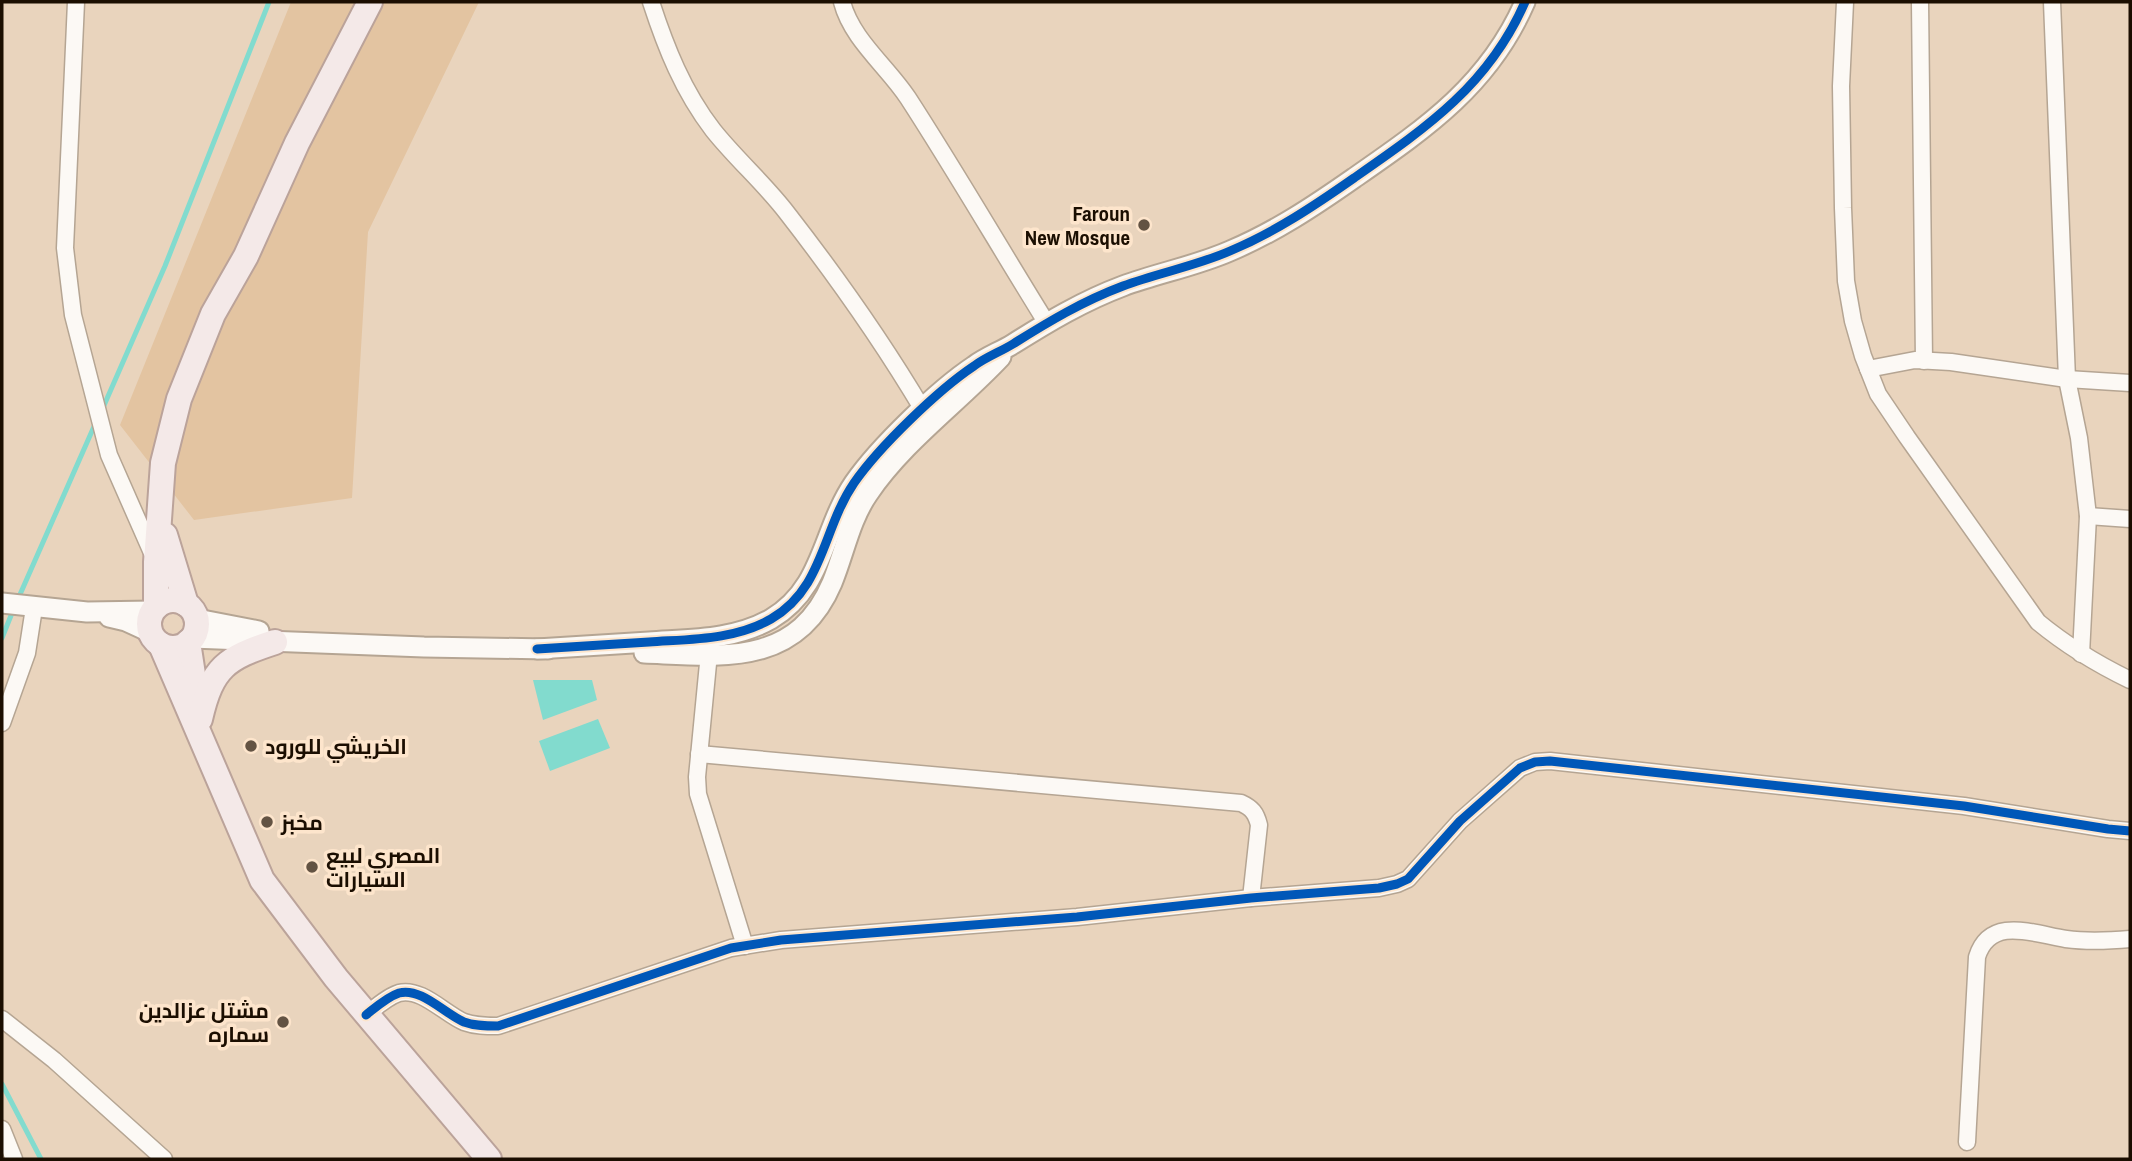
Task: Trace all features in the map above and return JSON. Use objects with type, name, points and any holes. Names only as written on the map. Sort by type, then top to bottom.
[{"type":"main road","points":[[370,2],[297,143],[246,256],[213,314],[179,399],[163,463],[155,624],[202,730],[231,810],[262,880],[366,1014],[489,1159]]},
{"type":"main road","points":[[159,511],[191,626],[202,730]]},
{"type":"main road","points":[[155,624],[167,600],[175,600],[191,626]]},
{"type":"main road","points":[[155,624],[176,648],[191,626]]},
{"type":"main road","points":[[202,730],[206,691],[213,678],[223,667],[248,651],[275,642]]},
{"type":"street","points":[[76,2],[65,248],[73,315],[109,455],[156,562]]},
{"type":"street","points":[[651,2],[669,55],[684,88],[713,129],[786,211],[892,358],[923,410]]},
{"type":"street","points":[[842,2],[857,35],[906,96],[1046,323]]},
{"type":"street","points":[[746,946],[698,794],[696,777],[710,646],[722,637],[756,627],[791,604],[804,590],[816,570],[832,526],[854,483],[877,455],[923,410],[974,366],[1046,323],[1115,289],[1227,253],[1299,216],[1420,131],[1452,105],[1474,83],[1498,52],[1525,2]]},
{"type":"street","points":[[1845,2],[1841,86],[1846,281],[1853,321],[1878,394],[2038,622],[2081,654],[2130,680]]},
{"type":"street","points":[[1920,2],[1924,361]]},
{"type":"street","points":[[2052,2],[2067,379],[2079,438],[2088,516],[2081,654]]},
{"type":"street","points":[[191,626],[275,642],[537,649],[710,646],[740,654],[763,649],[787,638],[806,623],[821,604],[831,585],[856,514],[867,495],[894,463],[1013,344]]},
{"type":"street","points":[[1868,369],[1915,360],[1951,362],[2067,379],[2130,383]]},
{"type":"street","points":[[2088,516],[2130,519]]},
{"type":"street","points":[[2,603],[87,612],[155,624]]},
{"type":"street","points":[[2,723],[27,653],[34,608]]},
{"type":"street","points":[[191,626],[326,643]]},
{"type":"street","points":[[699,754],[1241,803],[1251,807],[1259,825],[1251,898]]},
{"type":"street","points":[[366,1014],[390,997],[408,992],[418,994],[464,1022],[479,1026],[498,1026],[731,948],[781,940],[1077,917],[1251,898],[1379,888],[1408,879],[1460,821],[1520,768],[1535,762],[1964,806],[2130,831]]},
{"type":"street","points":[[1967,1142],[1977,957],[1981,944],[1987,937],[1998,932],[2023,930],[2066,939],[2104,942],[2130,939]]},
{"type":"street","points":[[2,1019],[54,1060],[164,1159]]},
{"type":"street","points":[[2,1129],[14,1159]]},
{"type":"shaded area","points":[[291,2],[479,2],[368,232],[352,498],[194,520],[120,425]]},
{"type":"water","points":[[533,680],[592,680],[597,700],[543,720]]},
{"type":"water","points":[[598,719],[610,748],[550,771],[539,741]]},
{"type":"waterway","points":[[102,410],[165,266],[269,2]]},
{"type":"waterway","points":[[18,599],[96,422]]},
{"type":"waterway","points":[[2,638],[14,608]]},
{"type":"waterway","points":[[2,1084],[41,1159]]},
{"type":"cycle path","points":[[537,649],[712,637],[742,631],[771,619],[802,591],[812,575],[843,501],[854,483],[893,436],[944,389],[979,363],[1080,305],[1123,286],[1204,261],[1247,244],[1324,199],[1406,141],[1453,102],[1493,57],[1525,2]]},
{"type":"cycle path","points":[[366,1015],[390,997],[407,992],[424,997],[464,1022],[498,1026],[731,948],[781,940],[1077,917],[1251,898],[1379,888],[1408,879],[1460,821],[1520,768],[1535,762],[1550,761],[1964,806],[2130,831]]},
{"type":"place","name":"Faroun New Mosque","points":[[1144,225]]},
{"type":"place","name":"الخريشي للورود","points":[[251,746]]},
{"type":"place","name":"مخبز","points":[[267,822]]},
{"type":"place","name":"المصري لبيع السيارات","points":[[312,867]]},
{"type":"place","name":"مشتل عزالدين سماره","points":[[283,1022]]}]
